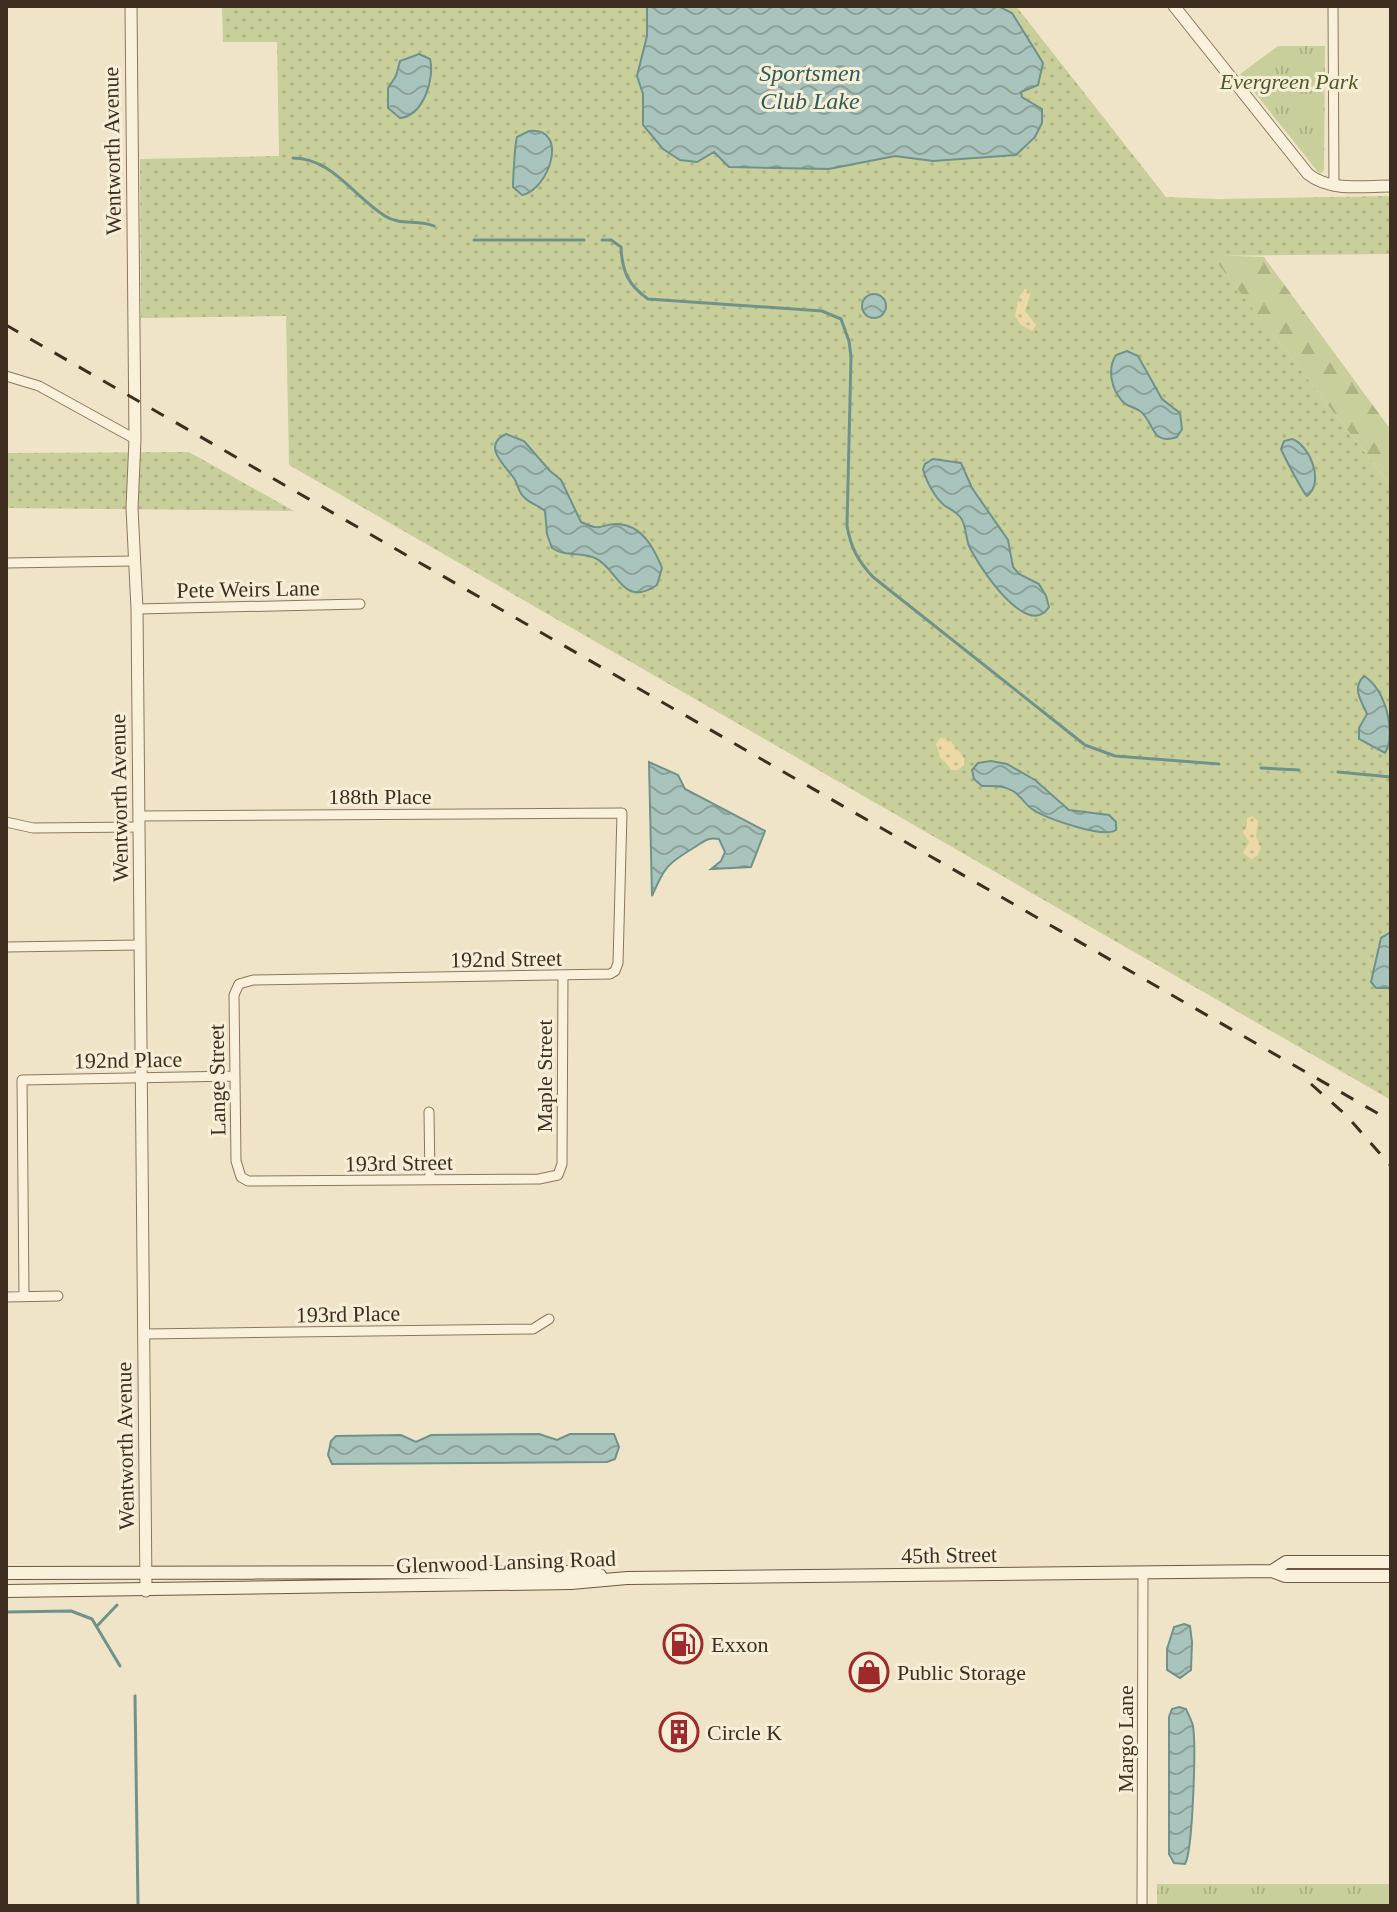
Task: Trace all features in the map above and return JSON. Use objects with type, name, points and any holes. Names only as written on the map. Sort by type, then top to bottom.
[{"type":"main road","name":"45th Street","points":[[1272,1571],[1286,1562],[1391,1562]]},
{"type":"main road","name":"45th Street","points":[[627,1578],[1272,1571],[1285,1576],[1391,1576]]},
{"type":"main road","name":"Glenwood Lansing Road","points":[[6,1573],[567,1572],[627,1578]]},
{"type":"main road","name":"Glenwood Lansing Road","points":[[6,1591],[571,1583],[627,1578]]},
{"type":"street","name":"Wentworth Avenue","points":[[131,6],[135,439],[133,561],[137,609],[146,1591]]},
{"type":"street","points":[[1174,6],[1308,174],[1319,183],[1334,186],[1391,186]]},
{"type":"street","points":[[1333,6],[1334,186]]},
{"type":"street","points":[[6,376],[39,386],[135,439]]},
{"type":"street","points":[[6,563],[133,561]]},
{"type":"street","name":"Pete Weirs Lane","points":[[137,609],[360,604]]},
{"type":"street","name":"188th Place","points":[[6,822],[33,828],[139,821],[622,813]]},
{"type":"street","name":"192nd Street","points":[[239,984],[253,980],[604,976],[617,967],[622,813]]},
{"type":"street","points":[[6,947],[140,945]]},
{"type":"street","name":"Maple Street","points":[[558,1175],[562,1164],[563,976]]},
{"type":"street","name":"Lange Street","points":[[239,984],[234,995],[236,1161],[241,1177]]},
{"type":"street","name":"192nd Place","points":[[24,1296],[22,1080],[235,1076]]},
{"type":"street","points":[[429,1112],[430,1180]]},
{"type":"street","name":"193rd Street","points":[[241,1177],[257,1182],[539,1179],[558,1175]]},
{"type":"street","points":[[6,1297],[58,1296]]},
{"type":"street","name":"193rd Place","points":[[144,1334],[533,1329],[549,1319]]},
{"type":"street","name":"Margo Lane","points":[[1142,1906],[1143,1573]]},
{"type":"green space","points":[[222,6],[1016,6],[1166,197],[1391,196],[1391,254],[1212,256],[1391,486],[1391,1100],[289,465],[286,316],[141,318],[140,159],[279,156],[277,42],[223,42]]},
{"type":"green space","name":"Evergreen Park","points":[[1278,46],[1325,46],[1324,170],[1321,173],[1240,74]]},
{"type":"green space","points":[[1211,255],[1264,257],[1391,430],[1391,486]]},
{"type":"green space","points":[[189,452],[294,511],[6,508],[6,453]]},
{"type":"green space","points":[[1157,1884],[1391,1884],[1391,1906],[1157,1906]]},
{"type":"sand","points":[[1025,289],[1031,292],[1025,311],[1036,325],[1032,331],[1021,325],[1015,316],[1019,297]]},
{"type":"sand","points":[[940,738],[949,739],[964,758],[964,765],[958,770],[952,770],[940,757],[936,744]]},
{"type":"sand","points":[[1252,816],[1258,821],[1256,837],[1261,847],[1257,856],[1251,859],[1243,853],[1249,842],[1243,832],[1247,818]]},
{"type":"water","name":"Sportsmen Club Lake","points":[[647,6],[998,6],[1012,13],[1043,63],[1038,85],[1021,92],[1022,97],[1042,109],[1042,123],[1035,137],[1016,155],[933,161],[895,156],[829,169],[729,167],[714,152],[697,162],[680,160],[663,149],[643,125],[643,94],[637,76],[647,36]]},
{"type":"water","points":[[419,54],[430,59],[429,86],[415,111],[400,118],[388,108],[388,88],[396,76],[400,61]]},
{"type":"water","points":[[529,131],[542,132],[549,139],[551,160],[540,182],[532,191],[522,195],[513,187],[516,146],[517,137]]},
{"type":"water","points":[[874,294],[883,297],[886,306],[883,315],[874,318],[865,315],[862,306],[865,297]]},
{"type":"water","points":[[1127,351],[1138,356],[1162,399],[1180,413],[1182,429],[1177,437],[1168,439],[1157,436],[1145,416],[1119,397],[1111,373],[1113,361],[1116,355]]},
{"type":"water","points":[[506,434],[524,441],[561,480],[581,522],[598,527],[626,525],[640,533],[662,568],[657,585],[645,591],[628,590],[595,558],[562,553],[552,548],[545,511],[522,495],[495,450],[495,444]]},
{"type":"water","points":[[1292,439],[1304,449],[1313,465],[1315,482],[1307,496],[1281,449],[1284,441]]},
{"type":"water","points":[[933,459],[961,463],[972,488],[1008,540],[1013,567],[1019,574],[1039,584],[1046,596],[1049,607],[1040,615],[1016,608],[992,583],[969,546],[962,519],[941,503],[926,479],[923,469]]},
{"type":"water","points":[[1364,676],[1378,690],[1387,712],[1390,734],[1385,753],[1359,739],[1359,728],[1367,714],[1358,690]]},
{"type":"water","points":[[991,761],[1007,764],[1035,780],[1069,810],[1109,815],[1116,822],[1116,830],[1100,832],[1061,822],[1032,809],[1009,789],[982,786],[974,779],[972,770],[978,763]]},
{"type":"water","points":[[649,762],[678,775],[685,789],[765,831],[751,867],[711,869],[721,861],[725,852],[719,839],[709,839],[668,867],[652,896]]},
{"type":"water","points":[[1391,932],[1391,988],[1376,988],[1371,982],[1381,938]]},
{"type":"water","points":[[539,1434],[557,1440],[570,1434],[614,1434],[619,1447],[615,1459],[607,1462],[332,1464],[328,1455],[331,1441],[336,1436],[401,1435],[416,1442],[431,1435]]},
{"type":"water","points":[[1190,1626],[1191,1670],[1180,1678],[1167,1670],[1167,1649],[1174,1627]]},
{"type":"water","points":[[1172,1709],[1186,1709],[1194,1737],[1192,1819],[1185,1864],[1174,1863],[1169,1854],[1169,1717]]},
{"type":"waterway","points":[[293,158],[319,164],[331,171],[391,219],[434,226]]},
{"type":"waterway","points":[[474,240],[584,240]]},
{"type":"waterway","points":[[602,240],[611,240],[621,247],[627,277],[648,299],[822,311],[841,319],[851,357],[847,526],[859,560],[873,577],[1085,745],[1115,756],[1219,764]]},
{"type":"waterway","points":[[1261,768],[1299,770]]},
{"type":"waterway","points":[[1338,772],[1391,777]]},
{"type":"waterway","points":[[98,1625],[117,1605]]},
{"type":"waterway","points":[[6,1612],[71,1611],[92,1619],[120,1666]]},
{"type":"waterway","points":[[135,1696],[138,1906]]},
{"type":"railway","points":[[6,325],[1391,1121]]},
{"type":"railway","points":[[1311,1084],[1346,1115],[1391,1166]]},
{"type":"place","name":"Exxon","points":[[683,1644]]},
{"type":"place","name":"Public Storage","points":[[869,1672]]},
{"type":"place","name":"Circle K","points":[[679,1732]]}]
